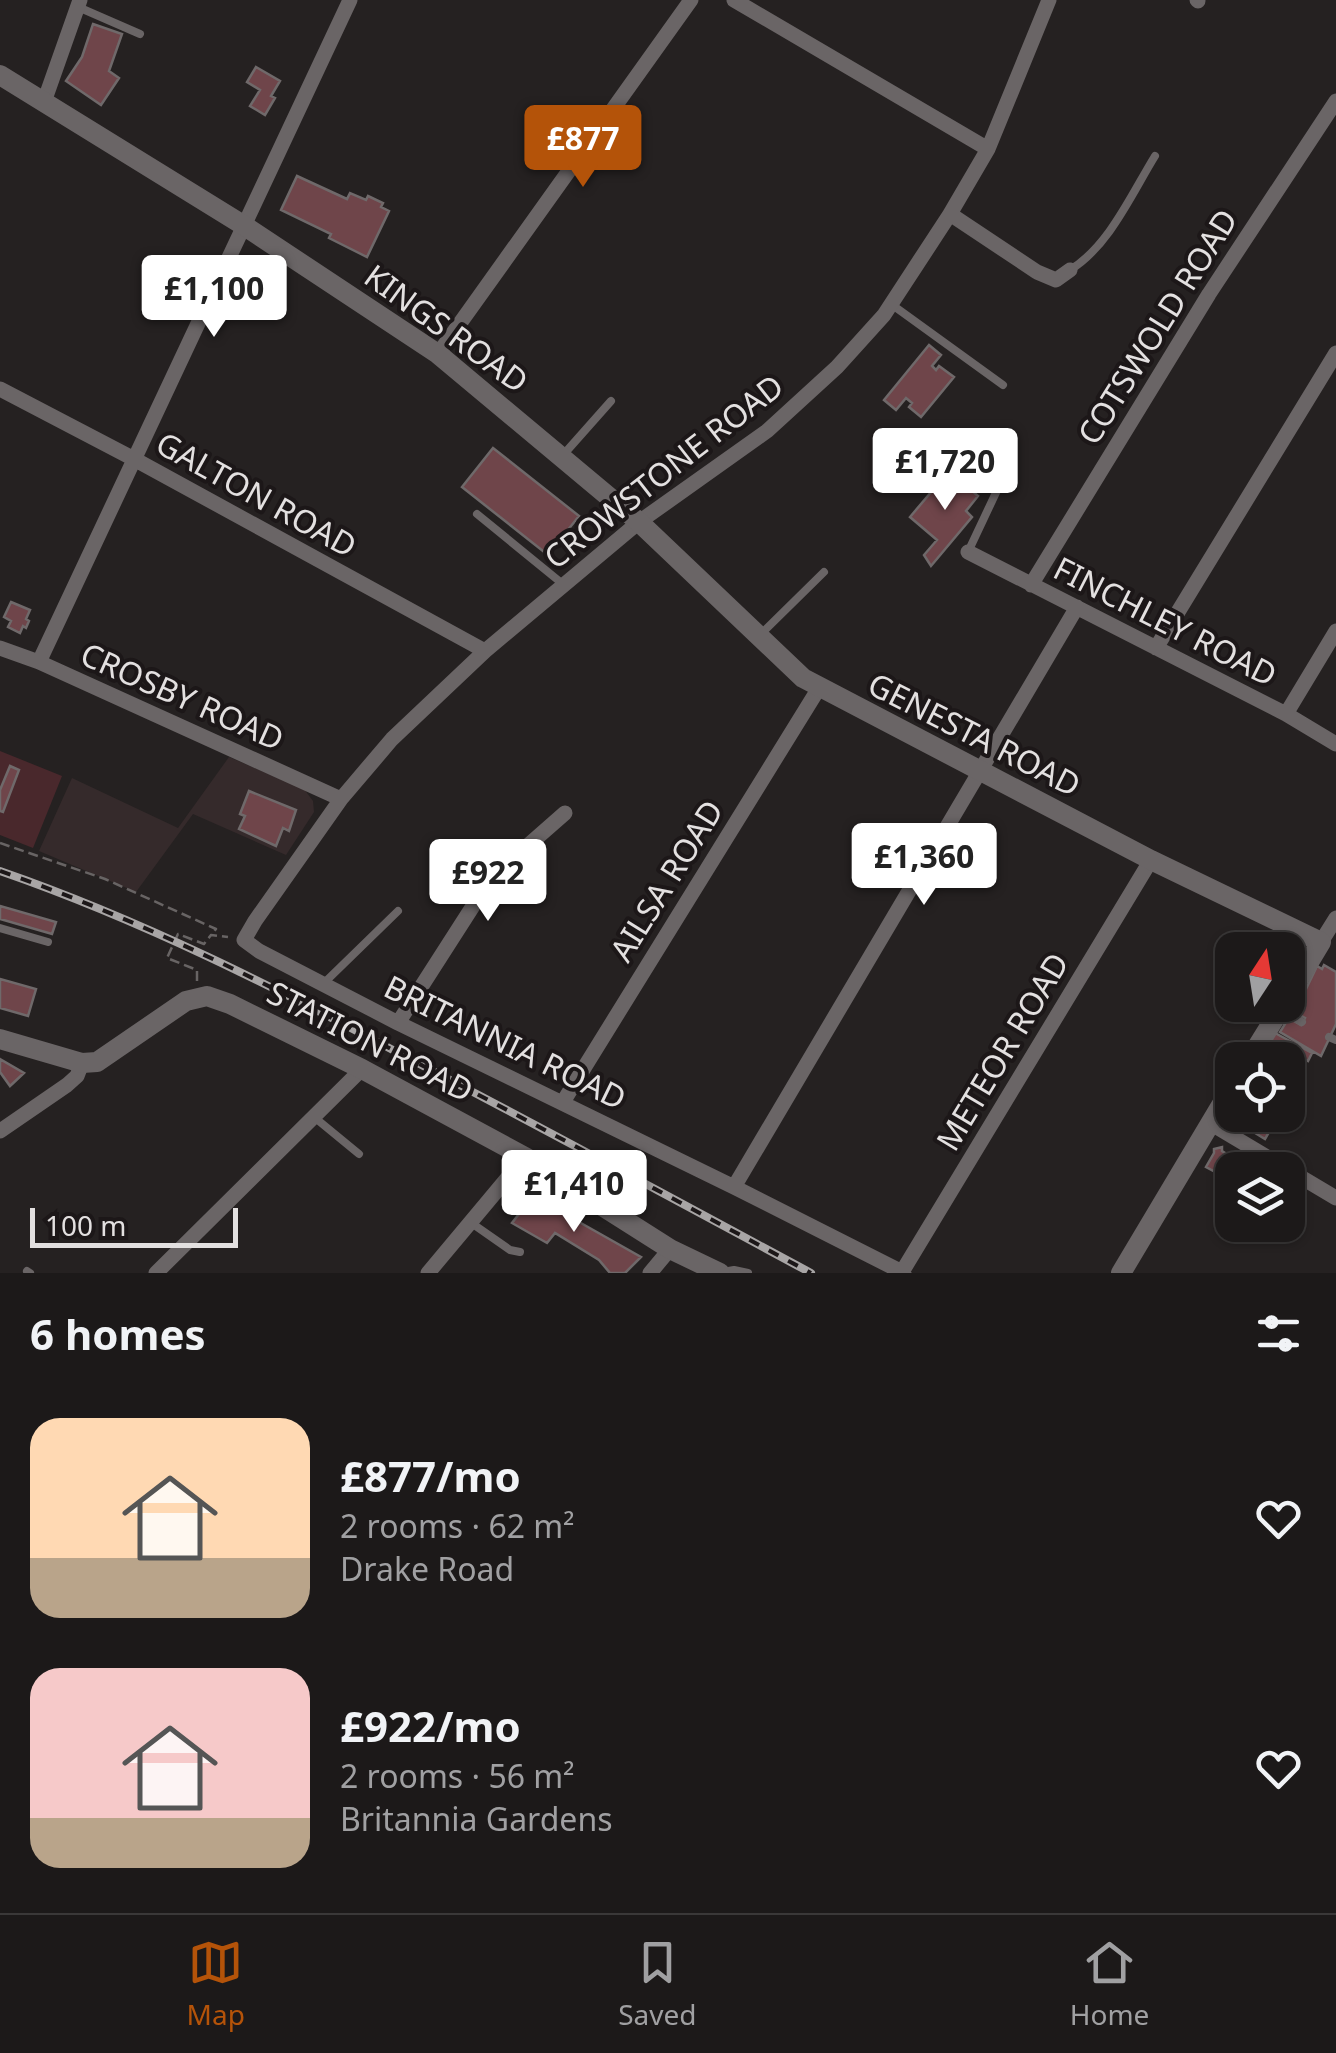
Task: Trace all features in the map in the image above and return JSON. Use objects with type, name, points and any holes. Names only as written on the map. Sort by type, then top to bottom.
[{"type":"street","points":[[39,662],[350,0]]},
{"type":"street","points":[[438,354],[692,0]]},
{"type":"street","points":[[734,0],[988,150]]},
{"type":"street","name":"CROWSTONE ROAD","points":[[244,940],[340,799],[392,739],[484,651],[640,522],[767,431],[838,367],[891,304],[988,150],[1049,0]]},
{"type":"street","points":[[44,102],[79,4]]},
{"type":"street","name":"KINGS ROAD","points":[[0,75],[243,225],[438,354],[640,522]]},
{"type":"street","name":"COTSWOLD ROAD","points":[[1031,585],[1208,294],[1336,101]]},
{"type":"street","points":[[950,214],[1036,272],[1063,276],[1055,298]]},
{"type":"street","points":[[1156,648],[1336,353]]},
{"type":"street","name":"GALTON ROAD","points":[[0,389],[484,651]]},
{"type":"street","name":"GENESTA ROAD","points":[[640,522],[802,678],[1151,860],[1321,942]]},
{"type":"street","name":"FINCHLEY ROAD","points":[[968,552],[1286,714],[1336,744]]},
{"type":"street","points":[[734,1187],[1077,607]]},
{"type":"street","points":[[1286,714],[1336,631]]},
{"type":"street","name":"CROSBY ROAD","points":[[0,648],[39,662],[340,799]]},
{"type":"street","name":"AILSA ROAD","points":[[563,1102],[819,688]]},
{"type":"street","points":[[398,1023],[491,878],[566,813]]},
{"type":"street","name":"METEOR ROAD","points":[[903,1272],[1151,860]]},
{"type":"street","points":[[1305,969],[1336,918]]},
{"type":"street","name":"BRITANNIA ROAD","points":[[244,940],[398,1023],[903,1272]]},
{"type":"street","name":"STATION ROAD","points":[[82,1063],[97,1062],[186,1002],[207,996],[362,1069],[525,1157],[670,1248],[719,1273]]},
{"type":"street","points":[[0,1038],[82,1063],[67,1086],[0,1131]]},
{"type":"street","points":[[156,1273],[362,1069]]},
{"type":"street","points":[[1121,1273],[1215,1115]]},
{"type":"street","points":[[1210,1123],[1336,1198]]},
{"type":"street","points":[[428,1273],[525,1157]]},
{"type":"street","points":[[650,1273],[670,1248]]},
{"type":"lane","points":[[79,4],[140,34]]},
{"type":"lane","points":[[1063,276],[1083,262],[1112,227],[1155,156]]},
{"type":"lane","points":[[891,304],[1002,385]]},
{"type":"lane","points":[[562,456],[611,401]]},
{"type":"lane","points":[[968,552],[1001,482]]},
{"type":"lane","points":[[477,514],[564,585]]},
{"type":"lane","points":[[759,636],[824,572]]},
{"type":"lane","points":[[324,983],[398,911]]},
{"type":"lane","points":[[0,928],[48,942]]},
{"type":"lane","points":[[314,1117],[359,1154]]},
{"type":"lane","points":[[470,1222],[510,1250],[520,1252]]},
{"type":"lane","name":"STATION ROAD","points":[[719,1273],[748,1273]]},
{"type":"path","points":[[0,843],[120,886],[216,929],[204,944],[178,934],[167,958],[197,970]]},
{"type":"path","points":[[211,934],[244,940]]},
{"type":"shaded area","points":[[0,751],[62,776],[33,848],[0,835]]},
{"type":"shaded area","points":[[229,757],[304,789],[313,801],[314,812],[286,855],[193,814],[136,892],[39,851],[72,778],[178,828]]},
{"type":"building","points":[[93,24],[122,34],[109,71],[119,78],[101,105],[66,81],[82,57]]},
{"type":"building","points":[[256,67],[280,81],[265,115],[250,106],[260,90],[247,82]]},
{"type":"building","points":[[297,176],[347,199],[350,193],[383,203],[381,207],[389,211],[367,257],[281,210]]},
{"type":"building","points":[[929,345],[941,355],[932,366],[936,370],[939,366],[954,377],[921,417],[909,407],[912,403],[906,398],[896,410],[884,400]]},
{"type":"building","points":[[493,448],[579,516],[548,555],[462,487]]},
{"type":"building","points":[[949,471],[978,496],[966,511],[972,517],[931,566],[924,555],[937,540],[910,517]]},
{"type":"building","points":[[11,602],[30,610],[26,628],[23,626],[20,633],[8,627],[11,621],[4,617]]},
{"type":"building","points":[[10,766],[19,770],[3,812],[0,790]]},
{"type":"building","points":[[249,791],[296,810],[289,831],[283,828],[276,846],[239,829]]},
{"type":"building","points":[[0,906],[56,922],[52,934],[0,919]]},
{"type":"building","points":[[1324,965],[1336,972],[1336,1024],[1321,1056],[1305,1047],[1305,1042],[1280,1032],[1285,1024],[1281,1022],[1305,1022],[1305,988],[1317,966],[1322,969]]},
{"type":"building","points":[[0,979],[36,989],[28,1016],[0,1008]]},
{"type":"building","points":[[1275,1033],[1292,1042],[1270,1042]]},
{"type":"building","points":[[0,1059],[24,1073],[10,1086],[0,1072]]},
{"type":"building","points":[[1222,1147],[1224,1152],[1215,1152],[1215,1172],[1206,1167],[1214,1149]]},
{"type":"building","points":[[533,1196],[641,1257],[625,1273],[610,1273],[599,1260],[555,1233],[547,1243],[512,1223]]},
{"type":"railway","points":[[0,871],[157,933],[258,981],[811,1273]]}]
